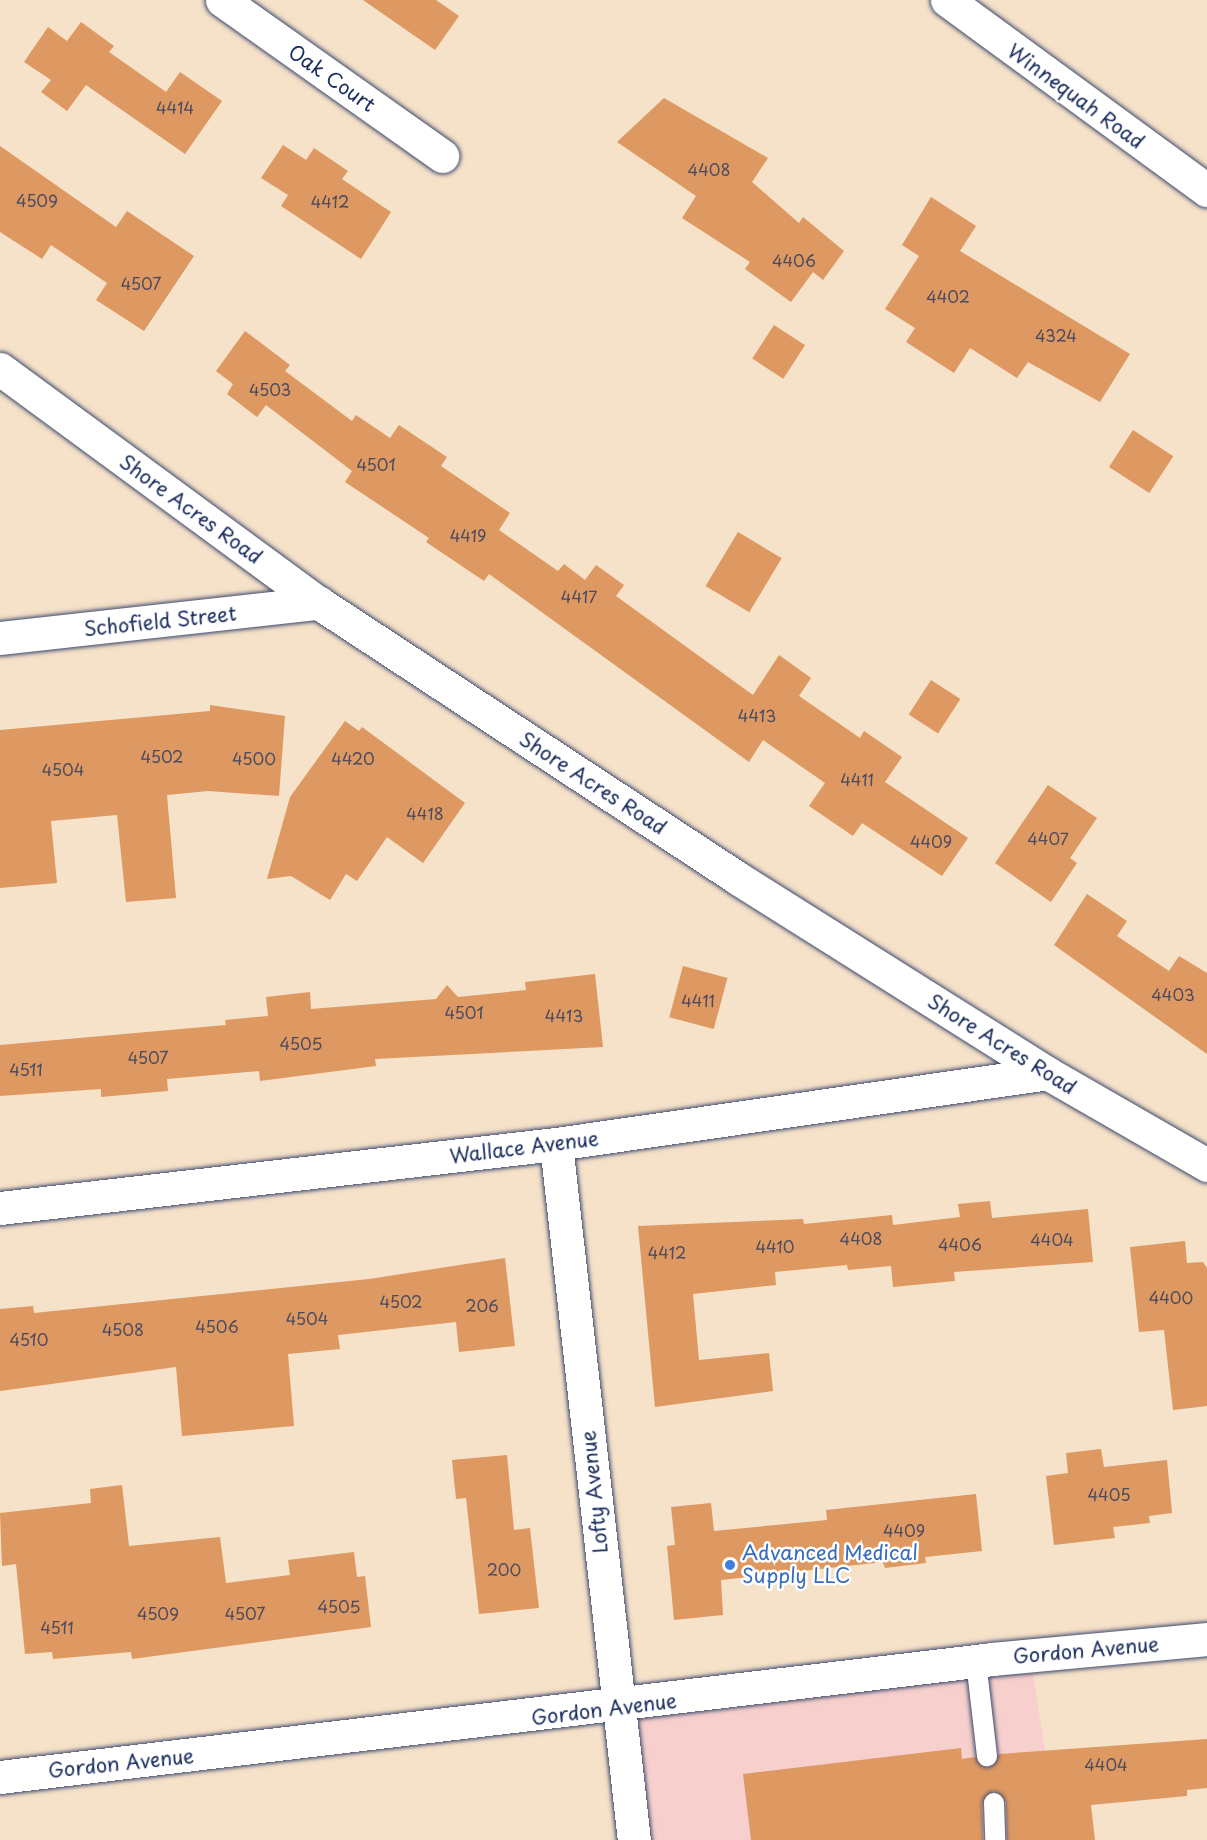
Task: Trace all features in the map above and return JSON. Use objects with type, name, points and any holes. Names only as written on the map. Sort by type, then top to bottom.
[{"type":"street","name":"Oak Court","points":[[222,0],[442,156]]},
{"type":"street","name":"Winnequah Road","points":[[947,0],[1207,190]]},
{"type":"street","name":"Shore Acres Road","points":[[0,369],[319,603],[1047,1073],[1207,1165]]},
{"type":"street","name":"Schofield Street","points":[[0,638],[319,603]]},
{"type":"street","name":"Wallace Avenue","points":[[0,1208],[556,1144],[1047,1073]]},
{"type":"street","name":"Lofty Avenue","points":[[556,1144],[634,1840]]},
{"type":"street","name":"Gordon Avenue","points":[[0,1777],[618,1707],[976,1661],[1207,1639]]},
{"type":"lane","points":[[976,1661],[987,1756]]},
{"type":"lane","points":[[994,1803],[995,1840]]},
{"type":"shaded area","points":[[1030,1655],[1059,1840],[634,1840],[618,1707]]},
{"type":"building","points":[[363,0],[436,0],[459,16],[435,50]]},
{"type":"building","points":[[81,22],[114,46],[109,52],[166,92],[180,72],[222,101],[185,154],[86,85],[67,111],[41,92],[51,80],[24,62],[48,27],[67,41]]},
{"type":"building","points":[[664,98],[768,158],[752,182],[799,223],[803,217],[844,251],[823,280],[813,272],[791,302],[745,269],[750,262],[682,218],[696,196],[617,142]]},
{"type":"building","points":[[283,145],[306,160],[314,148],[348,171],[342,179],[391,212],[361,259],[281,206],[288,195],[261,178]]},
{"type":"building","points":[[0,146],[116,227],[127,211],[194,256],[144,331],[96,300],[107,283],[51,245],[42,259],[0,232]]},
{"type":"building","points":[[931,197],[976,226],[960,251],[1130,354],[1100,402],[1028,362],[1017,378],[970,348],[954,373],[906,342],[915,328],[885,309],[919,256],[902,245]]},
{"type":"building","points":[[774,325],[805,345],[783,379],[752,359]]},
{"type":"building","points":[[245,331],[290,365],[285,371],[352,421],[356,415],[390,438],[399,425],[447,457],[441,466],[510,513],[499,530],[558,571],[564,564],[585,580],[596,565],[624,585],[616,596],[753,695],[779,655],[811,678],[799,696],[860,738],[864,731],[902,757],[885,782],[968,838],[942,876],[862,823],[853,836],[809,806],[825,783],[763,740],[749,762],[489,574],[484,581],[426,542],[429,538],[345,482],[352,471],[266,405],[257,417],[227,394],[233,384],[216,371]]},
{"type":"building","points":[[1133,430],[1173,456],[1149,493],[1109,467]]},
{"type":"building","points":[[738,532],[782,558],[749,612],[706,586]]},
{"type":"building","points":[[931,680],[960,699],[938,733],[909,714]]},
{"type":"building","points":[[210,705],[285,716],[279,796],[208,791],[167,795],[176,898],[126,902],[117,815],[51,821],[57,883],[0,888],[0,730],[210,711]]},
{"type":"building","points":[[345,721],[359,731],[362,727],[465,803],[423,863],[387,837],[357,881],[346,874],[330,900],[291,876],[267,879],[290,797]]},
{"type":"building","points":[[1048,785],[1097,818],[1070,858],[1077,863],[1051,902],[995,863]]},
{"type":"building","points":[[1087,894],[1127,921],[1117,936],[1169,971],[1179,956],[1207,973],[1207,1054],[1054,945]]},
{"type":"building","points":[[683,966],[727,978],[714,1029],[669,1017]]},
{"type":"building","points":[[595,974],[603,1047],[375,1059],[376,1066],[260,1081],[259,1071],[167,1079],[168,1091],[101,1097],[101,1089],[0,1096],[0,1045],[226,1025],[225,1020],[268,1016],[266,997],[310,992],[311,1009],[436,999],[447,985],[458,997],[526,990],[525,982]]},
{"type":"building","points":[[990,1201],[992,1218],[1088,1209],[1093,1262],[954,1272],[955,1281],[893,1287],[891,1266],[848,1270],[847,1265],[775,1272],[776,1285],[693,1294],[699,1360],[769,1353],[773,1391],[655,1407],[638,1226],[803,1219],[804,1224],[892,1215],[893,1225],[960,1217],[958,1204]]},
{"type":"building","points":[[1185,1241],[1187,1263],[1203,1262],[1207,1268],[1207,1406],[1173,1410],[1164,1330],[1139,1332],[1130,1247]]},
{"type":"building","points":[[505,1258],[515,1346],[459,1352],[456,1322],[338,1335],[340,1349],[288,1354],[294,1426],[182,1436],[176,1367],[0,1391],[0,1309],[33,1306],[34,1313],[369,1279]]},
{"type":"building","points":[[1101,1449],[1104,1467],[1167,1460],[1172,1513],[1149,1516],[1150,1523],[1113,1527],[1115,1538],[1054,1545],[1046,1476],[1068,1473],[1066,1453]]},
{"type":"building","points":[[507,1455],[514,1530],[530,1528],[539,1608],[479,1614],[466,1498],[456,1499],[452,1460]]},
{"type":"building","points":[[122,1485],[129,1546],[220,1537],[226,1583],[290,1575],[288,1560],[354,1552],[357,1577],[365,1576],[371,1627],[132,1659],[131,1652],[53,1659],[52,1652],[25,1654],[16,1564],[2,1566],[0,1513],[91,1503],[90,1489]]},
{"type":"building","points":[[976,1494],[982,1551],[925,1557],[926,1563],[885,1568],[883,1562],[721,1580],[723,1615],[674,1620],[667,1546],[675,1545],[671,1507],[711,1503],[714,1531],[827,1520],[826,1510]]},
{"type":"building","points":[[1207,1739],[1207,1788],[1187,1790],[1187,1796],[1091,1805],[1095,1840],[1007,1840],[1006,1802],[994,1791],[982,1803],[983,1840],[751,1840],[743,1774],[961,1748],[962,1759],[975,1757],[988,1768],[999,1754]]},
{"type":"place","name":"Advanced Medical Supply LLC","points":[[730,1565]]}]
